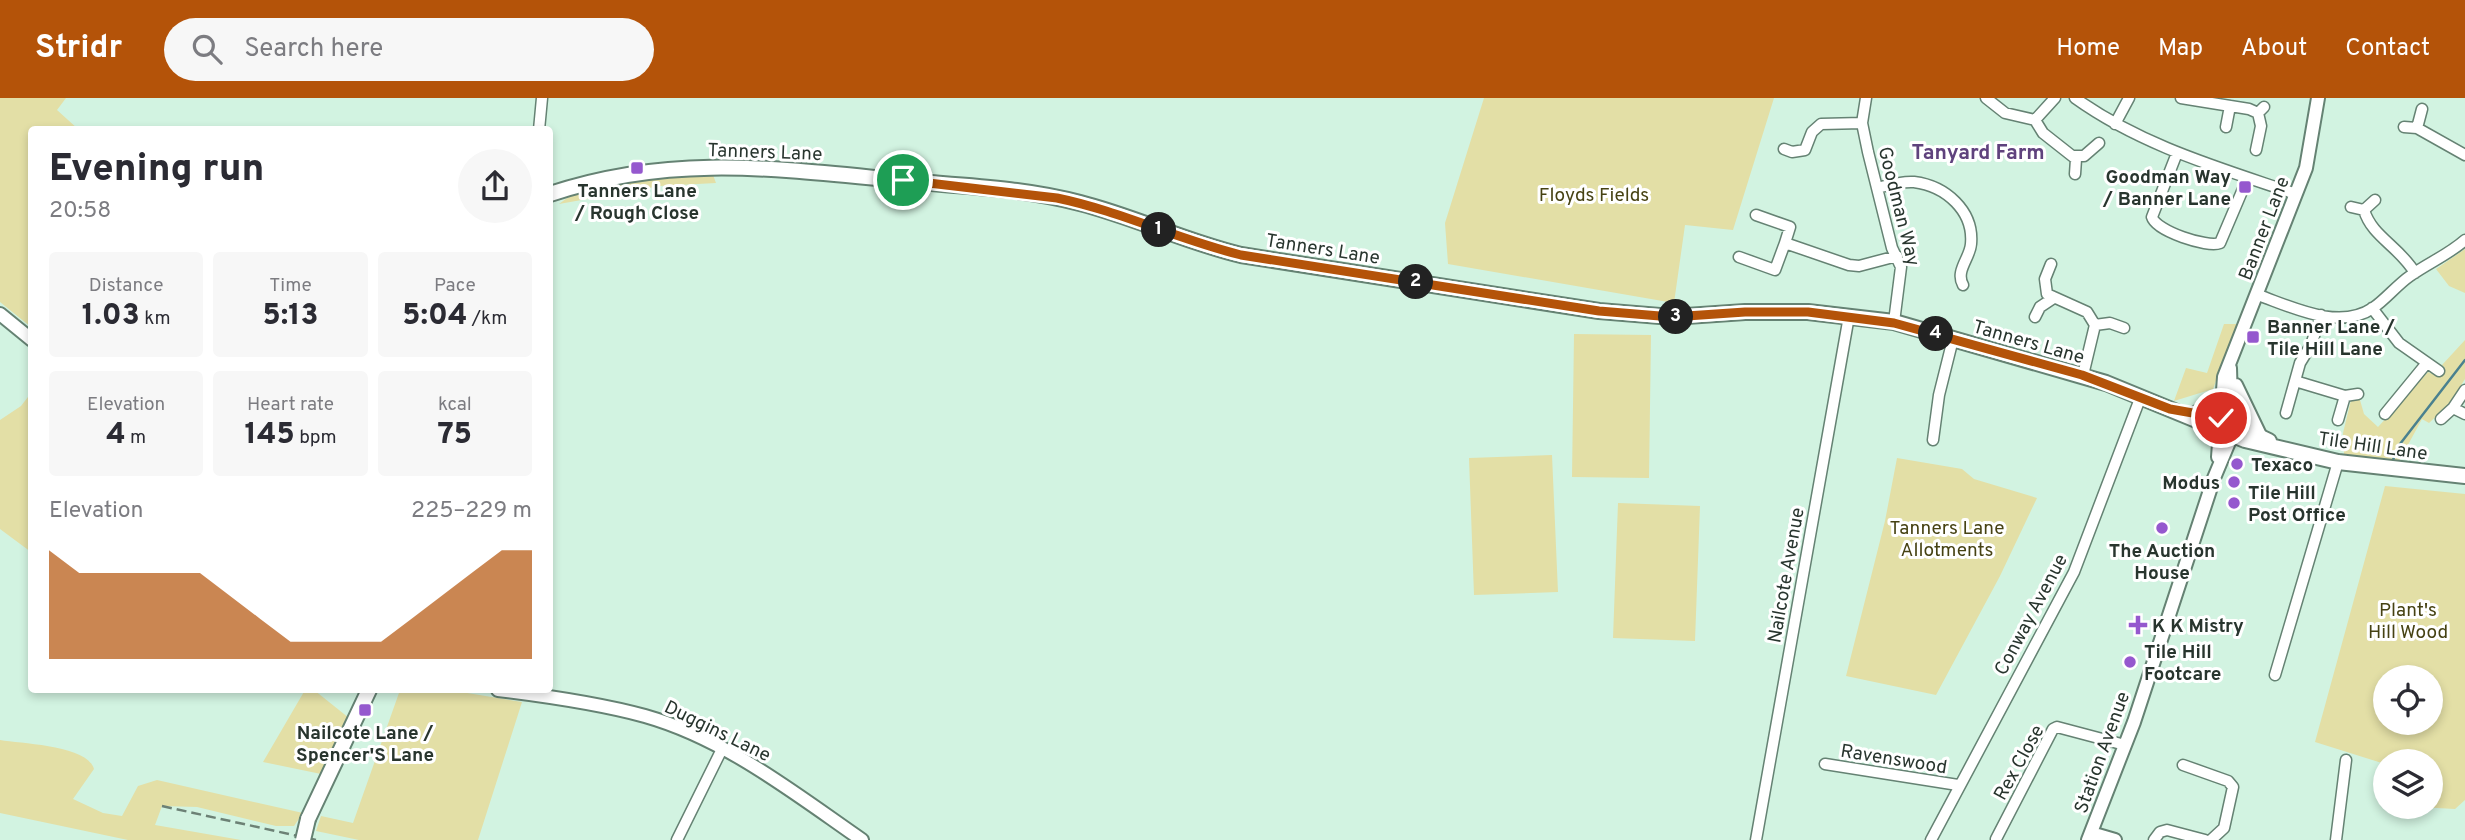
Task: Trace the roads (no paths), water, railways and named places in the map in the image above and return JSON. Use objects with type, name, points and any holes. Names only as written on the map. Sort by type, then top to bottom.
[{"type":"main road","name":"Tanners Lane","points":[[553,193],[588,181],[658,170],[735,166],[788,167],[1057,198],[1081,203],[1205,246],[1241,255],[1599,311],[1672,317],[1777,311],[1849,316],[1894,323],[2082,375],[2170,409],[2226,426]]},
{"type":"main road","name":"Tile Hill Lane","points":[[2226,426],[2260,435],[2276,446]]},
{"type":"main road","name":"Tile Hill Lane","points":[[2226,426],[2276,446],[2338,462],[2465,476]]},
{"type":"main road","points":[[303,840],[308,819],[368,693]]},
{"type":"street","points":[[540,126],[542,98]]},
{"type":"street","name":"Goodman Way","points":[[1866,98],[1862,123],[1901,275],[1894,323]]},
{"type":"street","points":[[1986,98],[2005,113],[2035,120],[2043,134],[2073,156],[2078,163],[2075,174]]},
{"type":"street","points":[[2035,120],[2055,98]]},
{"type":"street","points":[[2075,98],[2115,124],[2177,153],[2296,194]]},
{"type":"street","points":[[2115,124],[2129,98]]},
{"type":"street","points":[[2181,98],[2261,110],[2256,150]]},
{"type":"street","name":"Banner Lane","points":[[2226,426],[2221,389],[2296,194],[2314,134],[2318,98]]},
{"type":"street","points":[[2226,127],[2230,106]]},
{"type":"street","points":[[2417,128],[2422,109]]},
{"type":"street","points":[[1808,148],[1812,132],[1821,124],[1862,123]]},
{"type":"street","points":[[2404,127],[2417,128],[2465,155]]},
{"type":"street","points":[[2073,156],[2084,156],[2099,143]]},
{"type":"street","points":[[1784,149],[1792,152],[1808,148]]},
{"type":"street","points":[[1808,148],[1818,156]]},
{"type":"street","points":[[2177,153],[2162,194],[2153,208],[2153,222],[2158,227],[2207,245],[2220,243],[2243,189]]},
{"type":"street","points":[[1877,188],[1914,182],[1927,185],[1958,203],[1965,214],[1971,240],[1961,274],[1963,285]]},
{"type":"street","points":[[2364,210],[2375,200]]},
{"type":"street","points":[[2351,207],[2364,210]]},
{"type":"street","points":[[2364,210],[2371,227],[2400,250],[2415,273]]},
{"type":"street","points":[[1739,257],[1775,270],[1790,227],[1756,215]]},
{"type":"street","points":[[2258,295],[2321,315],[2345,318],[2372,308],[2415,273],[2446,256],[2465,240]]},
{"type":"street","points":[[1785,243],[1849,265],[1858,266],[1897,257]]},
{"type":"street","points":[[2050,264],[2045,286],[2052,299],[2087,312],[2095,325],[2082,375]]},
{"type":"street","points":[[1950,278],[1961,274]]},
{"type":"street","points":[[2035,317],[2040,307],[2052,299]]},
{"type":"street","points":[[2372,308],[2399,343],[2426,364],[2439,370]]},
{"type":"street","points":[[0,313],[28,337]]},
{"type":"street","points":[[2286,413],[2295,381],[2321,315]]},
{"type":"street","name":"Nailcote Avenue","points":[[1756,840],[1849,316]]},
{"type":"street","points":[[2095,325],[2110,323],[2124,328]]},
{"type":"street","points":[[1933,440],[1939,395],[1952,339]]},
{"type":"street","points":[[2385,414],[2426,364]]},
{"type":"street","points":[[2230,368],[2239,397],[2260,435]]},
{"type":"street","points":[[2295,381],[2345,396],[2358,394]]},
{"type":"street","points":[[2441,419],[2453,408],[2465,390]]},
{"type":"street","name":"Conway Avenue","points":[[1931,840],[2074,572],[2141,396]]},
{"type":"street","points":[[2339,420],[2345,396]]},
{"type":"street","points":[[2453,408],[2465,414]]},
{"type":"street","name":"Station Avenue","points":[[2090,836],[2125,745],[2214,478],[2226,426]]},
{"type":"street","points":[[2275,675],[2338,462]]},
{"type":"street","name":"Duggins Lane","points":[[515,693],[645,716],[722,749],[795,791],[862,840]]},
{"type":"street","name":"Rex Close","points":[[1996,839],[2053,729],[2057,727],[2125,745]]},
{"type":"street","points":[[677,840],[722,749]]},
{"type":"street","points":[[2336,840],[2346,760]]},
{"type":"street","name":"Ravenswood","points":[[1825,764],[1958,785]]},
{"type":"street","points":[[2183,765],[2228,781],[2233,787],[2224,828],[2211,840]]},
{"type":"street","points":[[2154,840],[2160,832],[2167,830],[2205,840]]},
{"type":"street","points":[[2090,836],[2115,840]]},
{"type":"waterway","points":[[2392,462],[2400,444],[2465,360]]},
{"type":"railway","points":[[162,806],[316,840]]},
{"type":"place","name":"Tanners Lane / Rough Close","points":[[637,168]]},
{"type":"place","name":"Goodman Way / Banner Lane","points":[[2245,187]]},
{"type":"place","name":"Banner Lane / Tile Hill Lane","points":[[2253,337]]},
{"type":"place","name":"Texaco","points":[[2237,464]]},
{"type":"place","name":"Modus","points":[[2234,482]]},
{"type":"place","name":"Tile Hill Post Office","points":[[2234,503]]},
{"type":"place","name":"The Auction House","points":[[2162,528]]},
{"type":"place","name":"K K Mistry","points":[[2138,625]]},
{"type":"place","name":"Tile Hill Footcare","points":[[2130,662]]},
{"type":"place","name":"Nailcote Lane / Spencer'S Lane","points":[[365,710]]},
{"type":"district","name":"Tanyard Farm","points":[[1978,152]]},
{"type":"park label","name":"Floyds Fields","points":[[1594,194]]},
{"type":"park label","name":"Tanners Lane Allotments","points":[[1947,538]]},
{"type":"park label","name":"Plant's Hill Wood","points":[[2408,620]]}]
